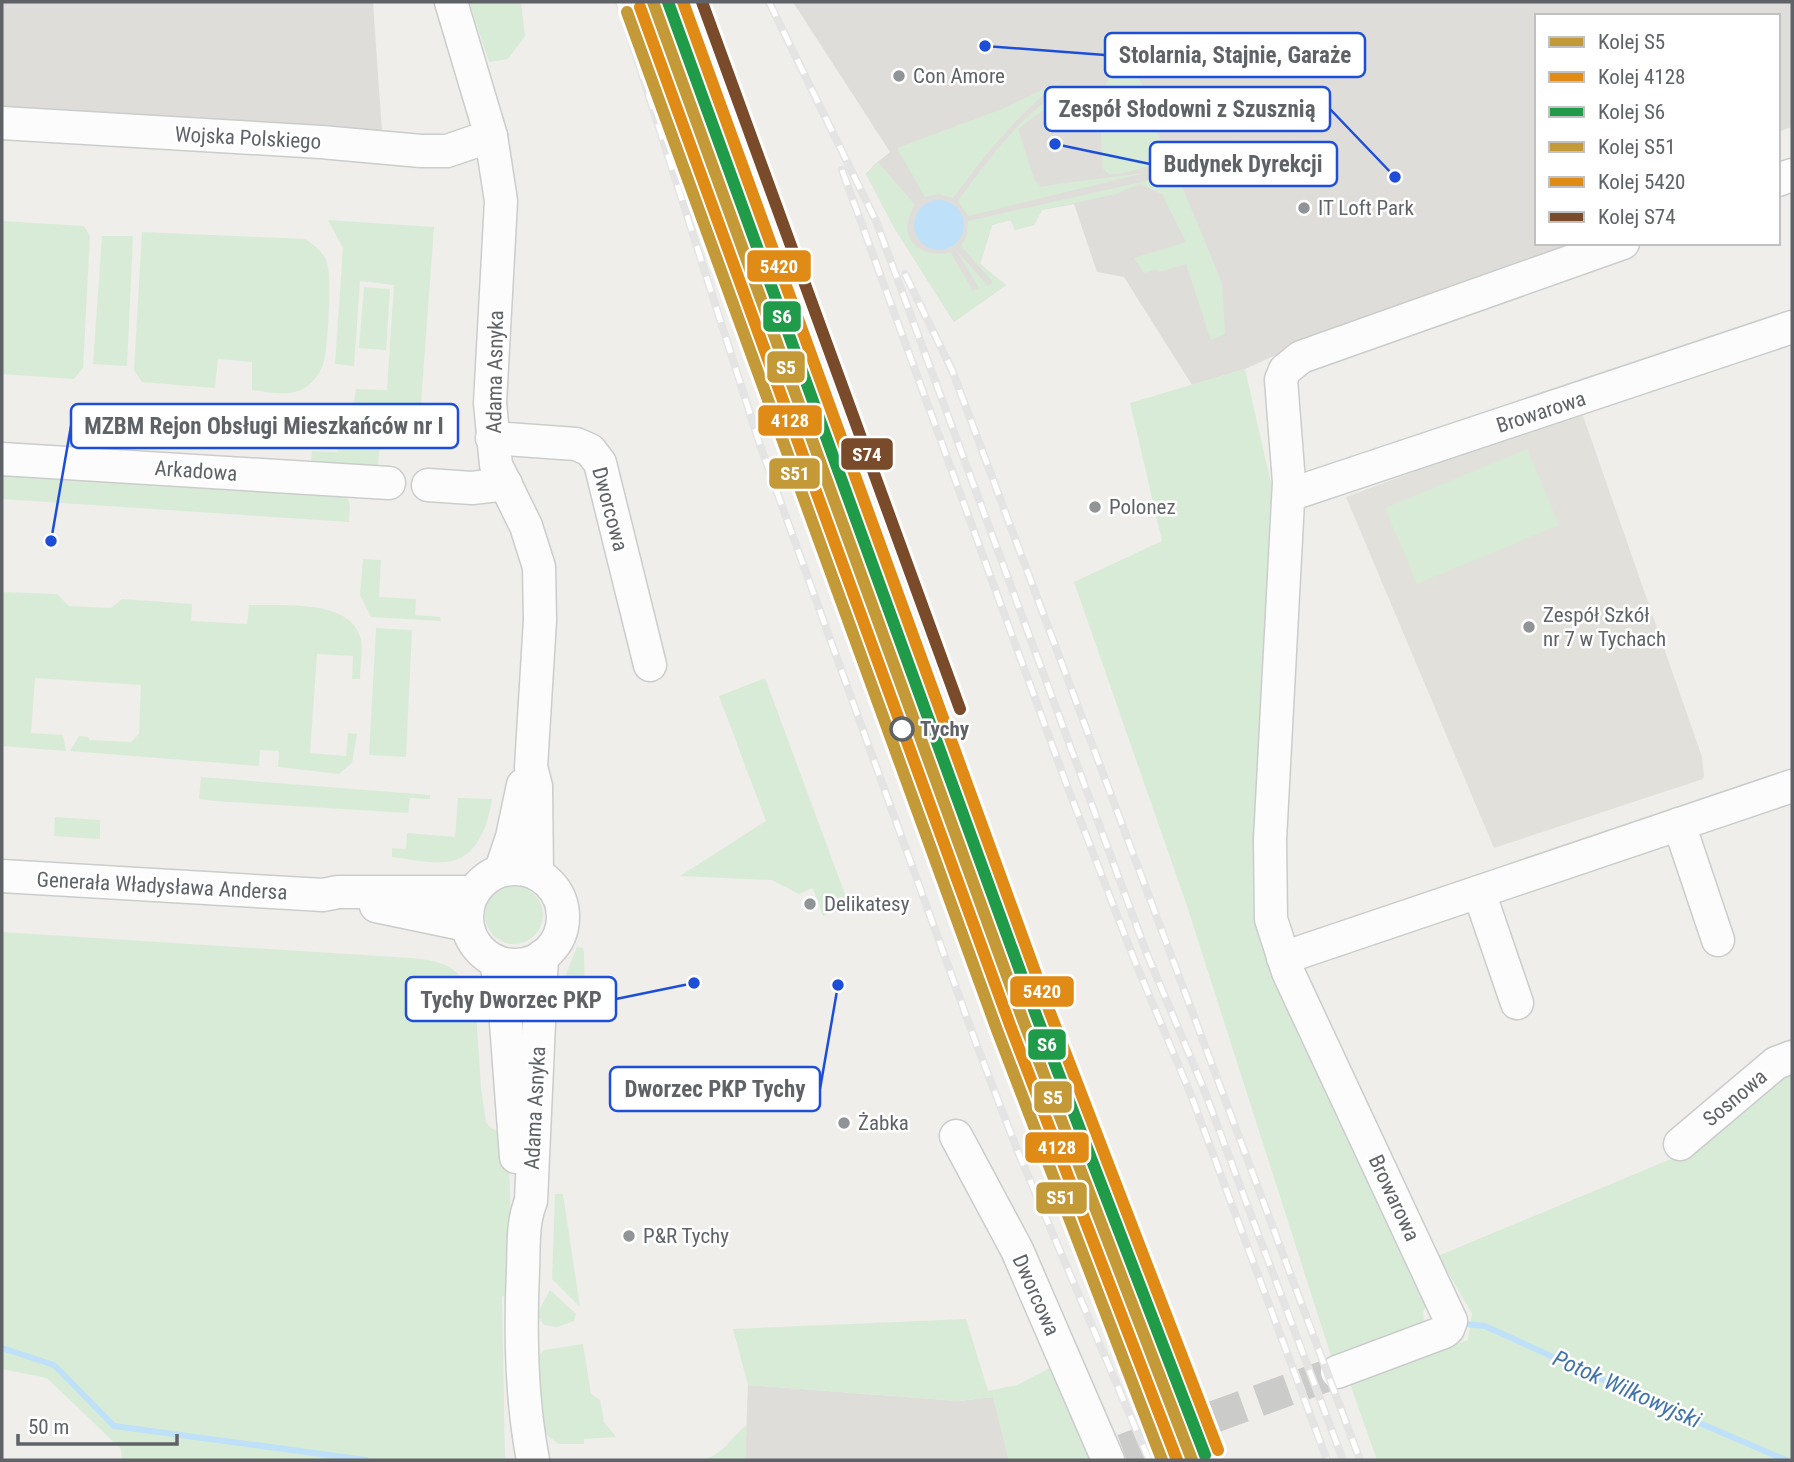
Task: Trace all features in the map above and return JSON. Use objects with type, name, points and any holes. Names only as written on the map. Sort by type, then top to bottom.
[{"type":"street","name":"Adama Asnyka","points":[[451,2],[491,136],[501,201],[490,403],[492,438],[496,465],[526,526],[539,567],[540,620],[531,768],[536,786],[547,883]]},
{"type":"street","name":"Wojska Polskiego","points":[[2,123],[321,142],[421,151],[447,151],[491,136]]},
{"type":"street","name":"Browarowa","points":[[1337,1372],[1444,1332],[1451,1321],[1283,958],[1271,919],[1270,840],[1289,495],[1282,380],[1285,370],[1301,357],[1617,245]]},
{"type":"street","name":"Browarowa","points":[[1289,495],[1792,327]]},
{"type":"street","name":"Dworcowa","points":[[492,438],[576,444],[590,450],[600,463],[650,665]]},
{"type":"street","name":"Arkadowa","points":[[2,458],[389,483]]},
{"type":"street","points":[[428,485],[472,488],[506,484]]},
{"type":"street","name":"Adama Asnyka","points":[[501,870],[512,837],[523,785],[531,768]]},
{"type":"street","points":[[1283,958],[1792,786]]},
{"type":"street","points":[[1679,824],[1718,940]]},
{"type":"street","points":[[520,868],[547,883],[562,909],[562,927],[555,943],[542,956],[527,963],[511,965],[495,961],[482,952],[472,940],[467,925],[467,908],[473,891],[481,882],[501,870],[520,868]]},
{"type":"street","name":"Generała Władysława Andersa","points":[[2,876],[323,895],[338,892],[473,891]]},
{"type":"street","points":[[1479,892],[1517,1003]]},
{"type":"street","name":"Generała Władysława Andersa","points":[[323,895],[337,902],[391,908],[467,925]]},
{"type":"street","name":"Adama Asnyka","points":[[533,1460],[523,1397],[522,1302],[525,1216],[531,1201],[542,956]]},
{"type":"street","name":"Adama Asnyka","points":[[495,961],[504,996],[519,1201],[525,1216]]},
{"type":"street","name":"Sosnowa","points":[[1681,1144],[1776,1063],[1792,1057]]},
{"type":"street","name":"Dworcowa","points":[[956,1136],[1017,1250],[1113,1456]]},
{"type":"shaded area","points":[[2,2],[373,2],[382,132],[2,107]]},
{"type":"shaded area","points":[[793,2],[1792,2],[1792,127],[1780,131],[1780,14],[1535,14],[1535,245],[1590,245],[1276,355],[1245,369],[1192,385],[1124,277],[1097,272],[1074,204],[1042,210],[1034,225],[1015,230],[1011,220],[992,225],[980,264],[1006,285],[954,322],[895,229],[866,174],[890,152]]},
{"type":"shaded area","name":"Zespół Szkół nr 7 w Tychach","points":[[1581,410],[1702,757],[1704,776],[1703,779],[1494,848],[1346,497]]},
{"type":"shaded area","points":[[748,1385],[959,1401],[993,1397],[1009,1460],[745,1460]]},
{"type":"green space","points":[[469,2],[521,2],[525,36],[508,59],[489,62]]},
{"type":"green space","points":[[1129,72],[1138,78],[1147,93],[1154,109],[1148,112],[1170,161],[1109,174],[1103,169],[1101,119],[1104,92],[1112,75]]},
{"type":"green space","points":[[1062,80],[1017,120],[953,198],[939,194],[925,197],[897,148],[1005,108]]},
{"type":"green space","points":[[1065,88],[1067,92],[1018,129],[1034,178],[1041,187],[1153,171],[968,216],[958,201],[982,169],[1033,111]]},
{"type":"green space","points":[[878,162],[915,205],[907,227],[913,243],[928,252],[951,253],[973,291],[979,288],[956,250],[988,286],[993,282],[961,246],[967,235],[968,221],[1177,174],[1222,283],[1225,334],[1211,340],[1186,264],[1159,272],[1157,269],[1144,273],[1134,258],[1186,242],[1162,194],[1140,184],[1116,194],[1042,210],[1034,225],[1015,230],[1011,220],[992,225],[980,264],[1006,285],[954,322],[895,229],[866,174]]},
{"type":"green space","points":[[328,220],[434,227],[420,416],[408,415],[409,408],[383,405],[378,466],[311,462],[312,451],[338,452],[340,416],[314,414],[315,405],[353,408],[356,389],[387,390],[394,285],[360,281],[354,366],[335,364],[343,248]]},
{"type":"green space","points":[[2,221],[84,226],[90,236],[83,368],[74,379],[2,374]]},
{"type":"green space","points":[[142,232],[305,239],[315,246],[324,255],[327,263],[329,296],[325,353],[323,365],[316,378],[305,388],[295,392],[252,390],[252,362],[218,359],[215,388],[142,382],[134,370]]},
{"type":"green space","points":[[102,236],[133,236],[127,366],[93,364]]},
{"type":"green space","points":[[364,287],[390,289],[386,350],[359,348]]},
{"type":"green space","points":[[1245,369],[1276,505],[1257,907],[1429,1300],[1423,1312],[1424,1324],[1333,1362],[1186,903],[1074,582],[1162,541],[1130,403]]},
{"type":"green space","points":[[1527,449],[1559,525],[1417,584],[1385,508]]},
{"type":"green space","points":[[2,465],[346,493],[350,506],[349,522],[2,499]]},
{"type":"green space","points":[[363,559],[381,560],[379,597],[416,599],[415,615],[440,617],[441,621],[371,617],[360,595]]},
{"type":"green space","points":[[2,592],[57,594],[69,606],[111,608],[122,599],[192,604],[191,621],[247,624],[249,605],[314,607],[344,617],[355,626],[361,640],[360,679],[352,679],[353,656],[317,654],[310,753],[346,756],[348,733],[357,734],[352,763],[339,774],[278,767],[279,751],[260,750],[259,766],[70,751],[79,736],[88,737],[89,740],[131,742],[139,734],[141,685],[35,678],[31,733],[63,735],[66,751],[2,746]]},
{"type":"green space","points":[[376,628],[412,630],[406,757],[369,755]]},
{"type":"green space","points":[[765,678],[849,905],[823,916],[813,888],[799,894],[772,880],[680,876],[766,821],[719,696]]},
{"type":"green space","points":[[201,777],[430,795],[430,799],[410,798],[408,813],[214,801],[199,799]]},
{"type":"green space","points":[[458,798],[492,799],[484,830],[466,855],[447,862],[392,857],[392,848],[406,849],[407,833],[455,837]]},
{"type":"green space","points":[[55,817],[100,820],[100,839],[54,836]]},
{"type":"green space","points":[[508,886],[520,886],[535,894],[543,909],[543,921],[535,936],[520,944],[508,944],[493,936],[485,921],[485,909],[493,894]]},
{"type":"green space","points":[[2,932],[410,958],[441,963],[462,978],[475,997],[486,1122],[491,1128],[508,1137],[512,1247],[510,1291],[502,1297],[505,1460],[122,1460],[121,1449],[47,1378],[2,1369]]},
{"type":"green space","points":[[577,947],[583,948],[584,954],[585,999],[582,1003],[560,993]]},
{"type":"green space","points":[[1792,1067],[1792,1460],[1377,1460],[1349,1381],[1468,1340],[1472,1313],[1438,1256],[1690,1151]]},
{"type":"green space","points":[[555,1194],[563,1194],[580,1307],[552,1279]]},
{"type":"green space","points":[[550,1290],[576,1314],[574,1321],[557,1327],[544,1325],[537,1314]]},
{"type":"green space","points":[[966,1319],[988,1391],[1017,1385],[1054,1366],[1097,1460],[1009,1460],[993,1397],[959,1401],[748,1385],[733,1329]]},
{"type":"green space","points":[[583,1344],[591,1394],[600,1400],[604,1422],[616,1437],[584,1439],[584,1444],[559,1444],[544,1433],[537,1359],[544,1350]]},
{"type":"green space","points":[[747,1425],[745,1460],[702,1460],[717,1454]]},
{"type":"water","points":[[939,200],[957,207],[964,225],[957,243],[939,250],[921,243],[914,225],[921,207]]},
{"type":"waterway","name":"Potok Wilkowyjski","points":[[1466,1324],[1485,1326],[1786,1460]]},
{"type":"waterway","name":"Potok Wilkowyjski","points":[[2,1348],[54,1365],[114,1426],[366,1460]]},
{"type":"tunnel","points":[[1123,1450],[1337,1372]]},
{"type":"railway","points":[[619,2],[760,445],[976,1043],[1018,1152],[1149,1460]]},
{"type":"railway","points":[[669,2],[1038,1020],[1167,1339],[1210,1460]]},
{"type":"railway","points":[[769,2],[876,221],[1147,954],[1203,1087],[1343,1460]]},
{"type":"railway","points":[[842,170],[1066,783],[1134,959],[1191,1095],[1327,1460]]},
{"type":"railway","points":[[905,274],[952,370],[1360,1460]]},
{"type":"rail line","name":"S5","points":[[653,2],[1023,1020],[1192,1460]]},
{"type":"rail line","name":"S6","points":[[668,2],[1036,1015],[1205,1455]]},
{"type":"rail line","name":"5420","points":[[683,2],[1049,1010],[1218,1450]]},
{"type":"rail line","name":"S74","points":[[702,2],[960,709]]},
{"type":"rail line","name":"4128","points":[[640,7],[1010,1025],[1177,1460]]},
{"type":"rail line","name":"S51","points":[[627,12],[997,1030],[1162,1460]]},
{"type":"place","name":"Stolarnia, Stajnie, Garaże","points":[[985,46]]},
{"type":"place","name":"Con Amore","points":[[899,76]]},
{"type":"place","name":"Budynek Dyrekcji","points":[[1055,144]]},
{"type":"place","name":"Zespół Słodowni z Szusznią","points":[[1395,177]]},
{"type":"place","name":"IT Loft Park","points":[[1304,208]]},
{"type":"place","name":"Polonez","points":[[1095,507]]},
{"type":"place","name":"MZBM Rejon Obsługi Mieszkańców nr I","points":[[51,541]]},
{"type":"place","name":"Zespół Szkół nr 7 w Tychach","points":[[1529,627]]},
{"type":"place","name":"Tychy","points":[[902,729]]},
{"type":"place","name":"Delikatesy","points":[[810,904]]},
{"type":"place","name":"Tychy Dworzec PKP","points":[[694,983]]},
{"type":"place","name":"Dworzec PKP Tychy","points":[[838,985]]},
{"type":"place","name":"Żabka","points":[[844,1123]]},
{"type":"place","name":"P&R Tychy","points":[[629,1236]]}]
